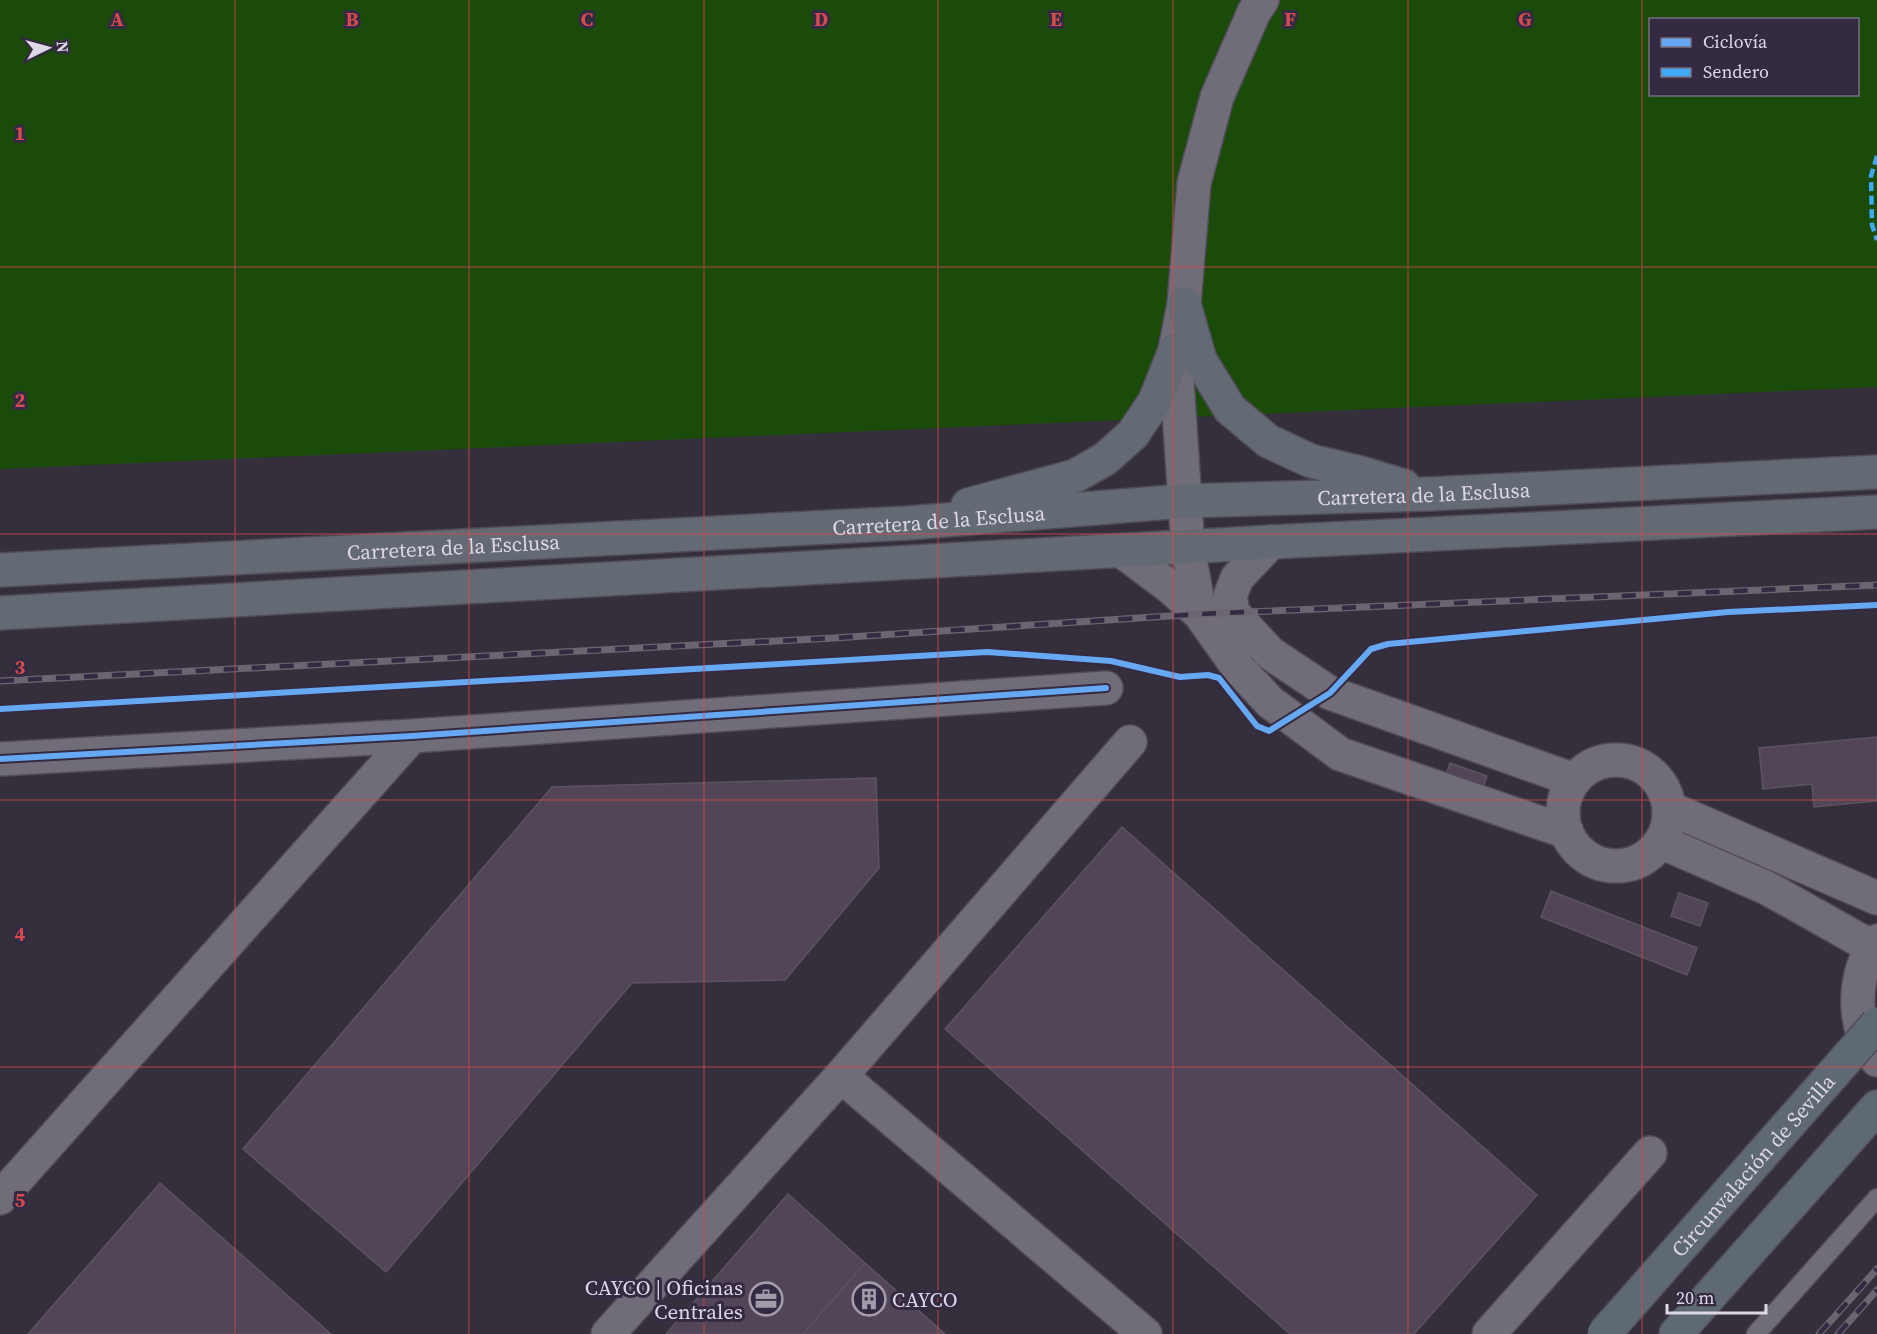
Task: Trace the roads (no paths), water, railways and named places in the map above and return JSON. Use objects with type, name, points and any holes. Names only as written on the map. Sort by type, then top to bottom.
[{"type":"highway","points":[[1184,304],[1200,360],[1230,409],[1268,441],[1311,461],[1361,473],[1429,494]]},
{"type":"highway","points":[[908,523],[1075,476],[1105,459],[1133,434],[1155,401],[1175,350]]},
{"type":"highway","name":"Carretera de la Esclusa","points":[[0,570],[908,523],[1184,501],[1429,494],[1877,472]]},
{"type":"highway","points":[[1188,548],[1222,517],[1256,499]]},
{"type":"highway","name":"Carretera de la Esclusa","points":[[0,613],[1122,550],[1877,512]]},
{"type":"highway","name":"Circunvalación de Sevilla","points":[[1604,1334],[1877,1024]]},
{"type":"highway","points":[[1676,1334],[1877,1107]]},
{"type":"street","points":[[1200,614],[1188,548],[1175,350],[1184,304],[1194,183],[1217,97],[1254,12],[1262,0]]},
{"type":"street","points":[[1271,542],[1237,578],[1230,596],[1233,613],[1270,653],[1330,693],[1574,780]]},
{"type":"street","points":[[1122,550],[1170,587],[1200,614],[1239,669],[1270,702],[1340,754],[1566,832]]},
{"type":"street","points":[[0,759],[412,736],[1106,688]]},
{"type":"street","points":[[0,1198],[412,736]]},
{"type":"street","points":[[608,1334],[841,1076],[1131,742]]},
{"type":"street","points":[[1608,759],[1625,759],[1641,765],[1656,776],[1665,791],[1670,808],[1668,825],[1661,842],[1649,855],[1633,864],[1616,867],[1598,864],[1582,855],[1570,841],[1563,824],[1563,807],[1567,790],[1577,775],[1591,765],[1608,759]]},
{"type":"street","points":[[1670,808],[1877,898]]},
{"type":"street","points":[[1661,842],[1767,888],[1875,944],[1859,981],[1858,1017],[1870,1052],[1877,1060]]},
{"type":"street","points":[[841,1076],[1144,1334]]},
{"type":"street","points":[[1489,1334],[1650,1153]]},
{"type":"lane","points":[[1756,1334],[1877,1198]]},
{"type":"railway","points":[[0,681],[834,638],[1200,614],[1877,585]]},
{"type":"railway","points":[[1819,1334],[1877,1269]]},
{"type":"railway","points":[[1838,1334],[1877,1290]]},
{"type":"place","name":"CAYCO | Oficinas Centrales","points":[[766,1299]]},
{"type":"place","name":"CAYCO","points":[[869,1299]]}]
